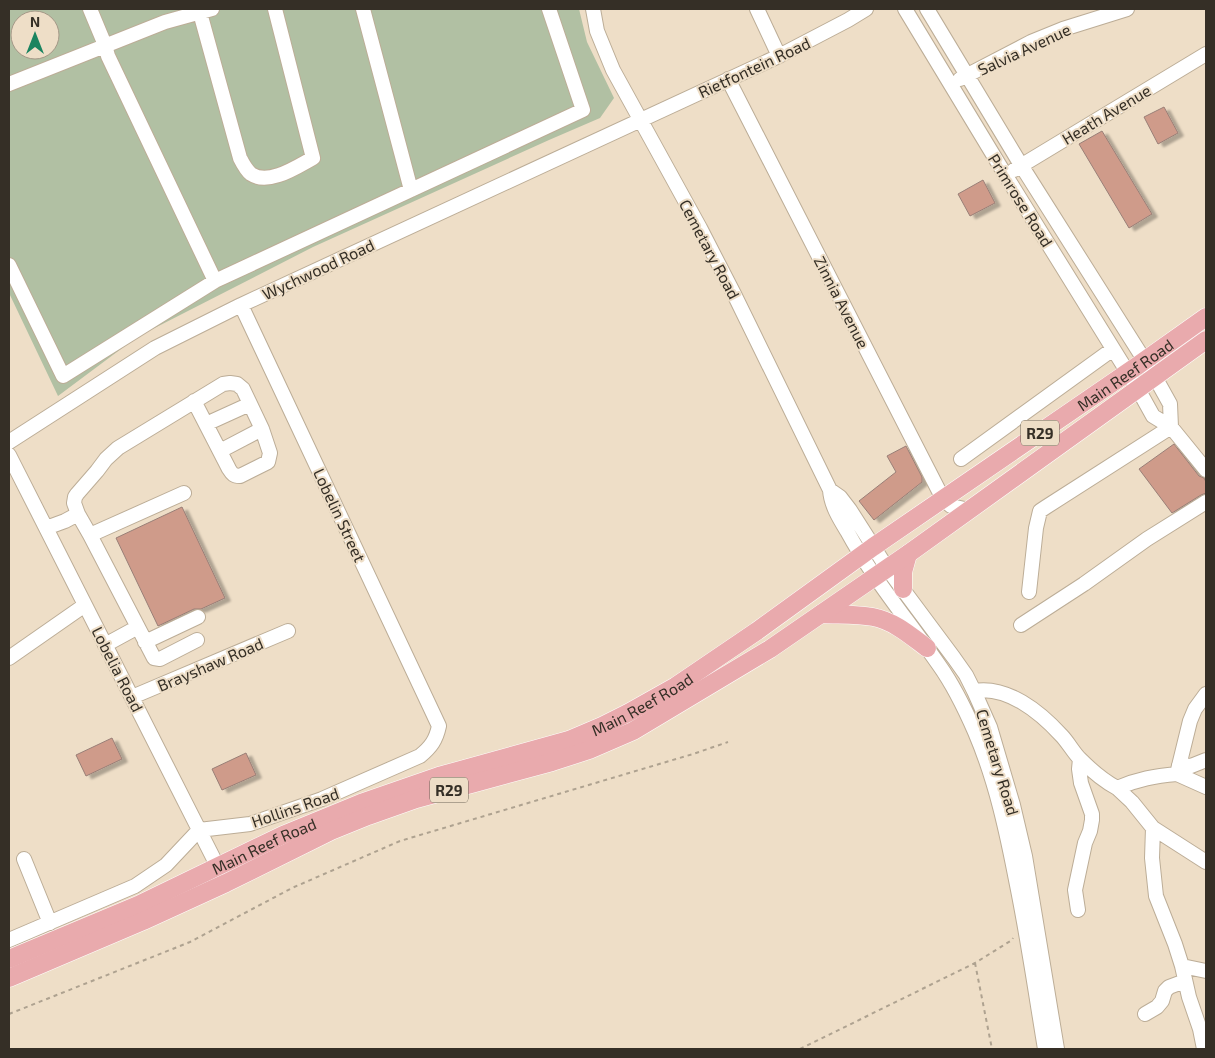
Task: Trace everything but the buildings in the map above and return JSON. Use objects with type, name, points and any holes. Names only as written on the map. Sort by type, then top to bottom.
[{"type":"main road","name":"Main Reef Road","points":[[9,959],[138,905],[283,835],[361,802],[439,776],[570,740],[602,726],[676,686],[866,551],[1128,373],[1206,317]]},
{"type":"main road","name":"Main Reef Road","points":[[9,978],[143,921],[226,883],[314,839],[368,816],[416,798],[589,750],[633,732],[790,636],[908,554],[1206,340]]},
{"type":"main road","points":[[903,589],[902,572],[908,554]]},
{"type":"main road","points":[[821,614],[874,617],[904,631],[927,648]]},
{"type":"main road","points":[[776,616],[790,636]]},
{"type":"street","points":[[90,9],[106,45],[108,56],[215,281]]},
{"type":"street","points":[[9,84],[165,22],[204,10],[240,158],[245,168],[253,175],[266,178],[281,175],[313,158],[275,9]]},
{"type":"street","points":[[363,9],[411,190]]},
{"type":"street","points":[[9,265],[63,376],[215,281],[583,110],[548,9]]},
{"type":"street","name":"Cemetary Road","points":[[593,9],[597,32],[613,70],[700,228],[830,490],[845,504],[866,551],[941,667],[958,697],[986,761],[1011,854],[1045,1049]]},
{"type":"street","points":[[757,9],[779,56]]},
{"type":"street","name":"Rietfontein Road","points":[[640,120],[779,56],[866,9]]},
{"type":"street","name":"Primrose Road","points":[[905,9],[1114,349],[1153,416],[1171,427],[1206,470]]},
{"type":"street","name":"Primrose Road","points":[[927,9],[1021,165],[1155,377],[1170,404],[1171,427]]},
{"type":"street","name":"Salvia Avenue","points":[[950,84],[1031,42],[1063,29],[1127,9]]},
{"type":"street","name":"Heath Avenue","points":[[1006,176],[1021,165],[1206,54]]},
{"type":"street","name":"Zinnia Avenue","points":[[728,79],[943,499]]},
{"type":"street","name":"Wychwood Road","points":[[9,442],[155,348],[241,305],[640,120]]},
{"type":"street","name":"Lobelin Street","points":[[241,305],[439,726]]},
{"type":"street","points":[[1101,329],[1118,320]]},
{"type":"street","points":[[961,459],[1114,349]]},
{"type":"street","points":[[194,401],[232,474],[240,476],[268,462],[270,453],[262,429],[243,389],[237,384],[230,382],[194,401],[118,448],[106,458],[75,497],[74,502],[78,514],[152,656],[160,659],[197,640]]},
{"type":"street","points":[[206,424],[250,404]]},
{"type":"street","points":[[1029,592],[1036,528],[1040,511],[1171,427]]},
{"type":"street","points":[[220,451],[262,429]]},
{"type":"street","name":"Lobelia Road","points":[[9,455],[226,883]]},
{"type":"street","points":[[90,535],[184,493]]},
{"type":"street","points":[[943,499],[952,506],[969,510]]},
{"type":"street","points":[[1021,625],[1084,584],[1147,539],[1206,502]]},
{"type":"street","points":[[46,528],[78,514]]},
{"type":"street","name":"Cemetary Road","points":[[881,572],[903,589],[954,658],[974,691],[990,727],[1000,758],[1025,856],[1057,1049]]},
{"type":"street","points":[[9,658],[85,605]]},
{"type":"street","points":[[145,642],[198,618]]},
{"type":"street","points":[[105,645],[138,627]]},
{"type":"street","name":"Brayshaw Road","points":[[132,697],[288,632]]},
{"type":"street","points":[[974,691],[999,691],[1023,703],[1045,719],[1063,736],[1080,759],[1132,802],[1152,828],[1206,862]]},
{"type":"street","points":[[1178,770],[1190,721],[1195,709],[1206,694]]},
{"type":"street","name":"Hollins Road","points":[[200,830],[250,824],[322,799],[408,762],[429,749],[437,736],[439,726]]},
{"type":"street","points":[[1078,910],[1075,890],[1092,820],[1092,814],[1080,776],[1080,759]]},
{"type":"street","points":[[1117,788],[1132,781],[1178,770],[1206,760]]},
{"type":"street","points":[[1178,770],[1206,787]]},
{"type":"street","points":[[1152,828],[1152,858],[1156,896],[1175,944],[1189,997],[1203,1029],[1204,1049]]},
{"type":"street","points":[[9,940],[135,886],[166,865],[200,830]]},
{"type":"street","points":[[24,859],[50,922]]},
{"type":"street","points":[[1182,966],[1206,971]]},
{"type":"street","points":[[1144,1014],[1157,1007],[1169,987],[1185,981]]},
{"type":"path","points":[[9,1014],[190,942],[292,888],[400,841],[728,742]]},
{"type":"path","points":[[800,1049],[975,963],[1012,940],[1022,915]]},
{"type":"path","points":[[975,963],[992,1049]]},
{"type":"green space","points":[[9,9],[579,9],[587,42],[614,98],[600,118],[313,247],[137,337],[58,396],[9,293]]}]
